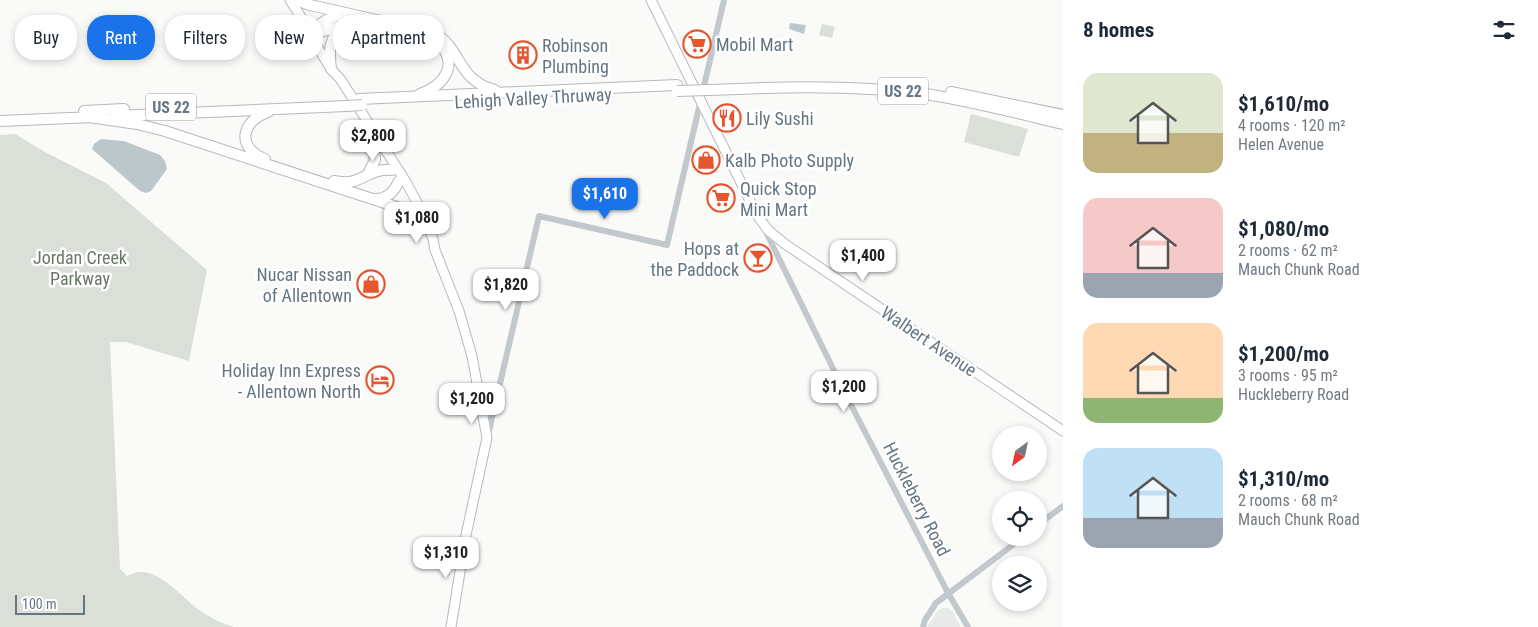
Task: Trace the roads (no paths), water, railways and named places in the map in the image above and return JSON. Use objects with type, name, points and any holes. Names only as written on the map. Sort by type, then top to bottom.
[{"type":"highway","points":[[296,0],[355,15]]},
{"type":"highway","points":[[331,68],[330,44],[333,38]]},
{"type":"highway","points":[[444,41],[471,78],[484,87],[506,93]]},
{"type":"highway","points":[[412,97],[435,88],[442,80],[448,64],[444,50]]},
{"type":"highway","name":"Lehigh Valley Thruway","points":[[0,121],[277,109],[360,102],[826,80],[894,84],[978,96],[1063,115]]},
{"type":"highway","name":"Lehigh Valley Thruway","points":[[739,85],[826,86],[902,91],[974,103],[1063,124]]},
{"type":"highway","name":"Lehigh Valley Thruway","points":[[360,102],[412,97],[677,88]]},
{"type":"highway","name":"Lehigh Valley Thruway","points":[[0,115],[344,103]]},
{"type":"highway","points":[[277,109],[256,117],[248,126],[246,134],[247,143],[255,154],[340,182],[355,182],[379,170],[397,174],[395,189],[390,194],[383,198],[372,199]]},
{"type":"highway","points":[[89,117],[156,128],[402,209],[421,225]]},
{"type":"highway","points":[[367,176],[375,160],[374,142]]},
{"type":"main road","points":[[284,0],[293,15]]},
{"type":"main road","points":[[290,0],[300,15]]},
{"type":"main road","name":"Walbert Avenue","points":[[651,0],[761,222],[785,244],[1063,431]]},
{"type":"main road","points":[[323,55],[341,80],[397,174],[428,241],[435,250]]},
{"type":"main road","points":[[331,68],[337,83],[374,142],[420,208],[434,239],[435,250],[467,334],[487,438],[466,535],[451,627]]},
{"type":"street","points":[[487,438],[539,216],[667,246],[724,0]]},
{"type":"street","name":"Huckleberry Road","points":[[761,222],[836,374],[948,593],[968,627]]},
{"type":"street","points":[[481,408],[494,410]]},
{"type":"street","points":[[1047,518],[1063,506]]},
{"type":"street","points":[[923,627],[932,609],[948,593],[1011,546]]},
{"type":"place","name":"Mobil Mart","points":[[697,44]]},
{"type":"place","name":"Robinson Plumbing","points":[[523,55]]},
{"type":"place","name":"Lily Sushi","points":[[727,118]]},
{"type":"place","name":"Kalb Photo Supply","points":[[706,160]]},
{"type":"place","name":"Quick Stop Mini Mart","points":[[721,198]]},
{"type":"place","name":"Hops at the Paddock","points":[[758,258]]},
{"type":"place","name":"Nucar Nissan of Allentown","points":[[371,284]]},
{"type":"place","name":"Holiday Inn Express - Allentown North","points":[[380,380]]},
{"type":"park label","name":"Jordan Creek Parkway","points":[[80,267]]}]
